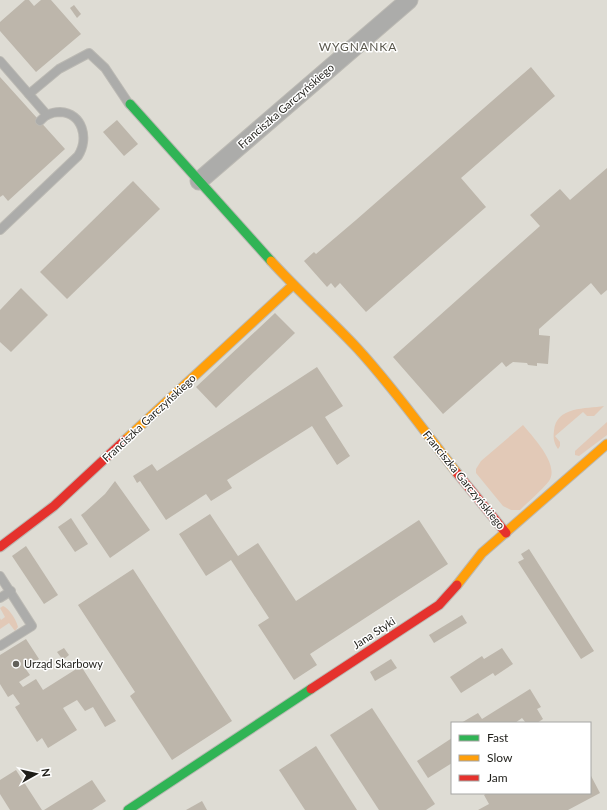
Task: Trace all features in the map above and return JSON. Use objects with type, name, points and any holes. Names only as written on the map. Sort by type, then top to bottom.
[{"type":"street","name":"Franciszka Garczyńskiego","points":[[199,181],[409,0]]},
{"type":"street","name":"Franciszka Garczyńskiego","points":[[130,104],[293,285],[356,347],[387,382],[457,473],[506,533]]},
{"type":"street","name":"Franciszka Garczyńskiego","points":[[0,548],[54,506],[293,285]]},
{"type":"street","name":"Jana Styki","points":[[128,810],[258,723],[433,610],[453,592],[477,559],[607,444]]},
{"type":"lane","points":[[29,94],[59,69],[89,53],[105,68],[130,104]]},
{"type":"lane","points":[[0,62],[47,114]]},
{"type":"lane","points":[[1,228],[78,156],[83,147],[83,131],[81,125],[75,118],[63,113],[55,112],[47,114],[40,121]]},
{"type":"lane","points":[[0,576],[32,626],[0,646]]},
{"type":"lane","points":[[0,598],[11,591]]},
{"type":"shaded area","points":[[604,406],[594,416],[587,416],[583,412],[555,436],[560,442],[558,449],[555,443],[554,434],[556,423],[560,417],[573,410]]},
{"type":"shaded area","points":[[607,422],[607,435],[579,456],[575,455],[575,451]]},
{"type":"shaded area","points":[[523,425],[539,444],[548,459],[551,467],[551,474],[546,485],[520,510],[511,510],[503,506],[476,473],[476,469],[481,461]]},
{"type":"shaded area","points":[[3,606],[10,612],[16,621],[18,627],[15,631],[9,623],[0,629],[0,618],[1,620],[5,617],[0,608]]},
{"type":"building","points":[[25,0],[29,0],[34,6],[41,0],[51,0],[81,34],[36,72],[0,31],[0,22]]},
{"type":"building","points":[[74,5],[81,14],[77,18],[70,8]]},
{"type":"building","points":[[531,67],[555,96],[461,178],[486,207],[366,312],[340,283],[335,288],[331,283],[327,287],[304,261],[314,252],[316,254],[356,220]]},
{"type":"building","points":[[0,77],[65,149],[8,201],[3,195],[0,197]]},
{"type":"building","points":[[117,120],[138,144],[124,156],[103,132]]},
{"type":"building","points":[[607,168],[607,290],[601,295],[591,283],[539,329],[539,335],[550,336],[548,364],[537,363],[537,366],[528,365],[527,363],[513,362],[506,367],[502,362],[443,414],[393,357],[540,226],[530,215],[560,189],[570,200]]},
{"type":"building","points":[[133,181],[160,209],[67,299],[40,272]]},
{"type":"building","points":[[21,288],[48,315],[11,352],[0,342],[0,310]]},
{"type":"building","points":[[275,313],[295,333],[216,408],[196,387]]},
{"type":"building","points":[[317,367],[343,406],[325,417],[350,456],[337,465],[312,426],[227,480],[232,488],[211,501],[206,494],[166,520],[140,481],[137,483],[133,476],[152,464],[157,471]]},
{"type":"building","points":[[115,481],[150,530],[110,558],[81,515],[105,494]]},
{"type":"building","points":[[210,514],[238,556],[258,543],[296,601],[419,520],[448,564],[310,654],[317,665],[294,680],[258,625],[269,618],[231,560],[206,576],[179,534]]},
{"type":"building","points":[[71,518],[88,544],[75,552],[58,527]]},
{"type":"building","points":[[26,546],[58,595],[44,604],[12,556]]},
{"type":"building","points":[[529,549],[594,651],[581,659],[518,562],[524,559],[521,554]]},
{"type":"building","points":[[133,569],[232,721],[172,760],[130,696],[135,692],[78,605]]},
{"type":"building","points":[[462,615],[467,623],[434,643],[429,635]]},
{"type":"building","points":[[26,639],[39,659],[25,668],[30,675],[19,682],[23,687],[36,679],[43,690],[81,666],[116,721],[105,727],[93,707],[85,711],[77,700],[63,708],[77,730],[48,748],[42,738],[37,742],[15,707],[20,704],[13,694],[8,697],[0,684],[0,655]]},
{"type":"building","points":[[64,648],[69,655],[63,660],[57,652]]},
{"type":"building","points":[[502,648],[513,664],[495,676],[493,673],[461,693],[450,677],[482,656],[484,659]]},
{"type":"building","points":[[391,659],[397,668],[375,681],[370,672]]},
{"type":"building","points":[[530,689],[541,707],[537,709],[543,719],[538,722],[525,722],[522,718],[516,722],[463,722],[478,713],[482,719]]},
{"type":"building","points":[[372,708],[435,804],[426,810],[379,810],[330,735]]},
{"type":"building","points":[[451,739],[451,764],[428,778],[417,761]]},
{"type":"building","points":[[316,746],[357,810],[305,810],[279,770]]},
{"type":"building","points":[[16,770],[42,810],[10,810],[0,794],[0,780]]},
{"type":"building","points":[[591,776],[600,793],[568,810],[478,810],[489,804],[484,795],[591,794]]},
{"type":"building","points":[[92,780],[106,801],[92,810],[44,810]]},
{"type":"building","points":[[202,801],[207,810],[186,810]]},
{"type":"traffic: fast","points":[[130,104],[271,261]]},
{"type":"traffic: fast","points":[[128,810],[311,689]]},
{"type":"traffic: slow","points":[[271,261],[370,363],[457,473]]},
{"type":"traffic: slow","points":[[125,440],[293,285]]},
{"type":"traffic: slow","points":[[457,585],[482,553],[607,444]]},
{"type":"traffic: jam","points":[[0,547],[54,506],[125,440]]},
{"type":"traffic: jam","points":[[457,473],[506,533]]},
{"type":"traffic: jam","points":[[311,689],[439,605],[457,585]]},
{"type":"place","name":"Urząd Skarbowy","points":[[16,664]]},
{"type":"district","name":"WYGNANKA","points":[[358,47]]}]
